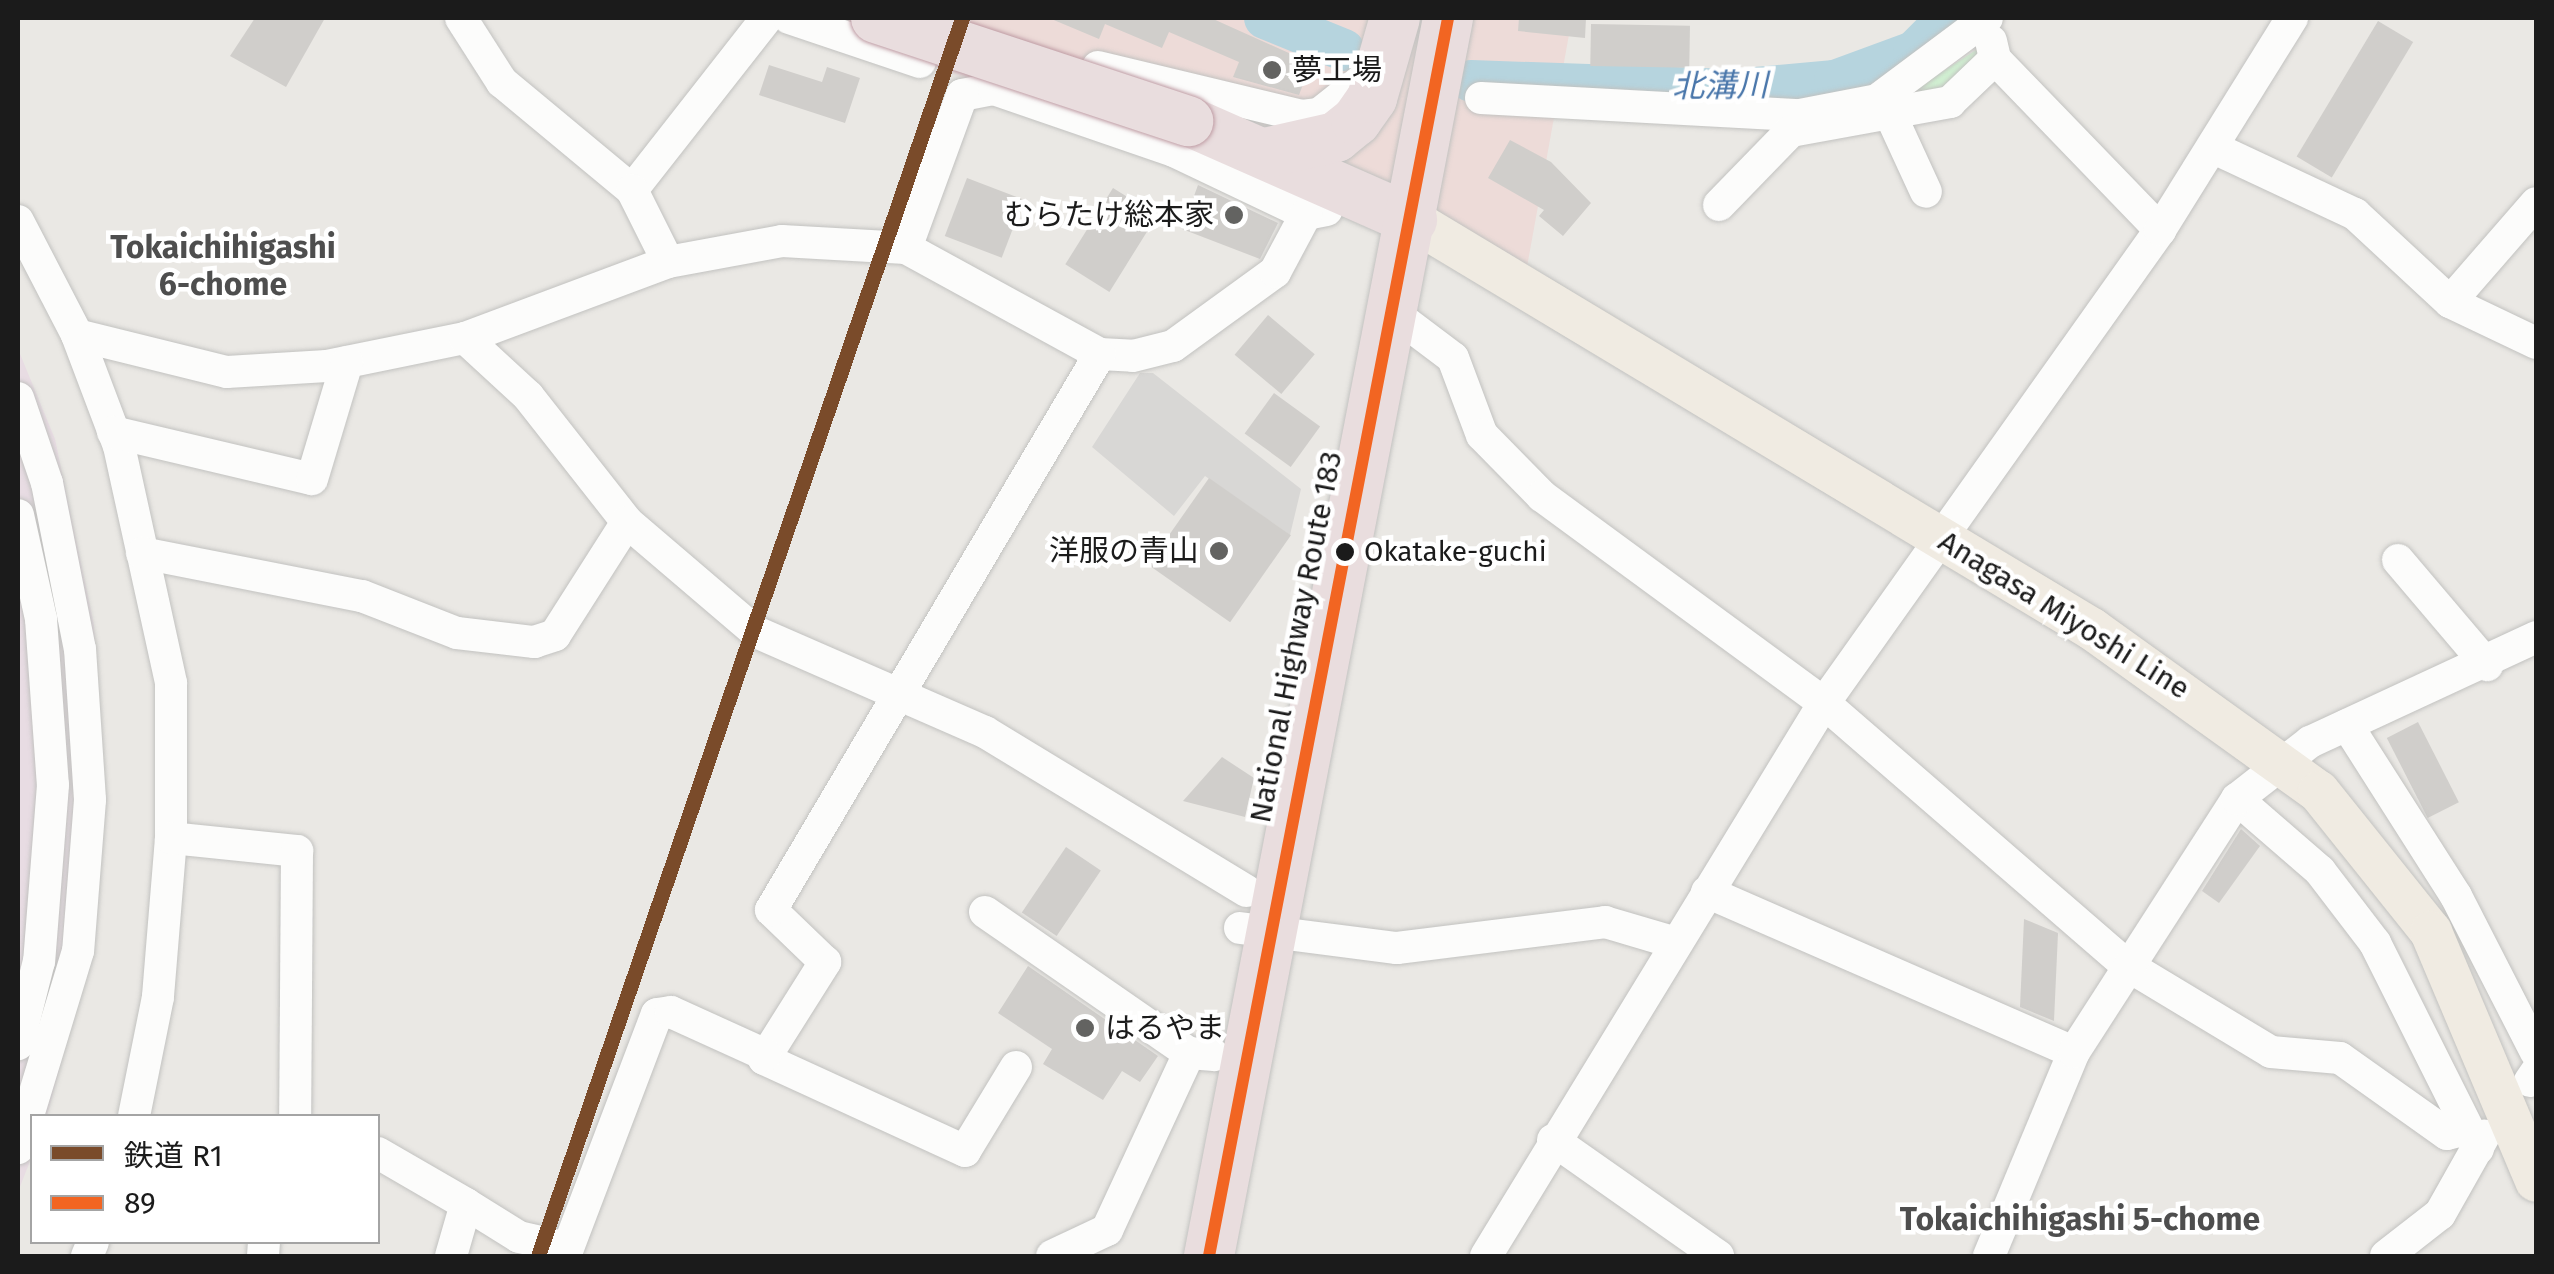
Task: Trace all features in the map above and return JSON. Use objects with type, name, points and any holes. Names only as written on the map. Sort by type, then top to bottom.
[{"type":"highway","points":[[1270,152],[1336,137],[1372,98],[1395,18]]},
{"type":"highway","name":"National Highway Route 183","points":[[1177,1256],[1202,1054],[1251,917],[1392,312],[1396,211],[1415,18]]},
{"type":"highway","name":"National Highway Route 183","points":[[1209,1256],[1251,917],[1396,211],[1448,18]]},
{"type":"highway","points":[[858,24],[1188,121],[1270,152],[1396,211]]},
{"type":"main road","name":"Anagasa Miyoshi Line","points":[[1396,211],[1941,538],[2281,760],[2355,828],[2431,932],[2536,1182]]},
{"type":"street","points":[[462,18],[502,82],[632,190],[668,262]]},
{"type":"street","points":[[632,190],[768,18]]},
{"type":"street","points":[[789,18],[858,24],[920,62]]},
{"type":"street","points":[[1481,98],[1800,114],[1877,100],[1986,18],[1995,59],[2160,230]]},
{"type":"street","points":[[1486,1256],[1673,942],[1824,703],[2160,230],[2292,18]]},
{"type":"street","points":[[994,89],[1000,37],[1302,116],[1319,114],[1380,65]]},
{"type":"street","points":[[1719,206],[1791,131],[1892,118],[1950,102],[1995,59]]},
{"type":"street","points":[[906,248],[962,95],[994,89],[1174,150],[1306,214],[1396,211]]},
{"type":"street","points":[[1892,118],[1926,192]]},
{"type":"street","points":[[2214,148],[2355,214],[2450,302],[2536,343]]},
{"type":"street","points":[[2450,302],[2536,203]]},
{"type":"street","points":[[76,335],[227,372],[347,362],[465,338],[668,262],[782,241],[906,248],[1100,354],[1173,346],[1275,272],[1306,214]]},
{"type":"street","points":[[18,221],[76,335],[114,432],[171,683],[172,838],[158,996],[134,1114]]},
{"type":"street","points":[[1392,312],[1453,358],[1482,435],[1542,496],[1824,703],[2124,964],[2271,1052],[2340,1058],[2447,1134],[2476,1138]]},
{"type":"street","points":[[465,338],[528,396],[627,522],[756,632],[901,691],[1251,917],[1397,948],[1604,922],[1673,942]]},
{"type":"street","points":[[766,1055],[825,962],[771,910],[1100,354]]},
{"type":"street","points":[[114,432],[312,480],[347,362]]},
{"type":"street","points":[[18,398],[47,483],[80,648],[90,800],[78,951],[18,1148]]},
{"type":"street","points":[[18,515],[40,619],[54,785],[39,961],[18,1044]]},
{"type":"street","points":[[142,553],[362,596],[457,633],[534,642],[555,636],[627,522]]},
{"type":"street","points":[[2398,560],[2486,664]]},
{"type":"street","points":[[1989,1256],[2074,1052],[2124,964],[2237,800],[2281,760],[2536,637]]},
{"type":"street","points":[[2348,725],[2456,896],[2534,1068]]},
{"type":"street","points":[[2237,800],[2320,870],[2375,943],[2476,1138]]},
{"type":"street","points":[[172,838],[297,851],[302,1114]]},
{"type":"street","points":[[1707,892],[2074,1052]]},
{"type":"street","points":[[985,912],[1202,1054],[1108,1230],[1052,1256]]},
{"type":"street","points":[[380,1155],[519,1236],[568,1248],[657,1014],[672,1012],[965,1151],[1016,1067]]},
{"type":"street","points":[[2386,1256],[2440,1214],[2476,1138]]},
{"type":"street","points":[[1553,1140],[1718,1256]]},
{"type":"street","points":[[451,1256],[466,1204]]},
{"type":"shaded area","points":[[972,18],[1572,18],[1525,278],[970,23]]},
{"type":"shaded area","points":[[18,349],[55,439],[94,625],[102,773],[90,954],[48,1114],[30,1114],[30,1161],[18,1192]]},
{"type":"shaded area","points":[[1140,373],[1153,373],[1301,489],[1290,535],[1205,476],[1174,516],[1092,447]]},
{"type":"green space","points":[[1990,41],[1953,89],[1892,104]]},
{"type":"building","points":[[255,18],[325,18],[286,87],[230,56]]},
{"type":"building","points":[[1049,18],[1211,18],[1311,63],[1299,95],[1233,77],[1239,62],[1169,32],[1162,48],[1105,24],[1099,39]]},
{"type":"building","points":[[1519,18],[1586,18],[1585,38],[1518,31]]},
{"type":"building","points":[[2378,21],[2413,42],[2332,178],[2297,156]]},
{"type":"building","points":[[1591,24],[1690,26],[1689,68],[1590,66]]},
{"type":"building","points":[[769,65],[822,82],[827,67],[860,78],[845,123],[759,95]]},
{"type":"building","points":[[1510,140],[1551,162],[1591,203],[1563,236],[1539,216],[1544,210],[1488,178]]},
{"type":"building","points":[[967,178],[1024,200],[1002,258],[945,236]]},
{"type":"building","name":"むらたけ総本家","points":[[1198,185],[1278,223],[1260,259],[1182,229]]},
{"type":"building","points":[[1113,188],[1157,216],[1109,292],[1065,264]]},
{"type":"building","points":[[1268,315],[1315,354],[1281,394],[1235,355]]},
{"type":"building","points":[[1274,393],[1320,427],[1291,467],[1245,433]]},
{"type":"building","name":"洋服の青山","points":[[1209,478],[1291,535],[1230,622],[1148,565]]},
{"type":"building","points":[[2418,722],[2459,802],[2428,818],[2387,738]]},
{"type":"building","points":[[1222,757],[1254,778],[1245,817],[1183,801]]},
{"type":"building","points":[[2241,829],[2260,846],[2219,903],[2202,891]]},
{"type":"building","points":[[1066,847],[1101,870],[1057,936],[1022,912]]},
{"type":"building","points":[[2024,919],[2058,933],[2054,1021],[2020,1007]]},
{"type":"building","name":"はるやま","points":[[1028,966],[1158,1056],[1140,1082],[1122,1071],[1103,1100],[1043,1064],[1052,1049],[998,1013]]},
{"type":"waterway","name":"北溝川","points":[[1265,18],[1344,50]]},
{"type":"waterway","name":"北溝川","points":[[1471,81],[1732,90],[1835,81],[1914,52],[1948,18]]},
{"type":"rail line","name":"R1","points":[[538,1256],[962,18]]},
{"type":"transit line","name":"89","points":[[1209,1256],[1448,18]]},
{"type":"place","name":"夢工場","points":[[1272,70]]},
{"type":"place","name":"むらたけ総本家","points":[[1234,215]]},
{"type":"place","name":"洋服の青山","points":[[1219,551]]},
{"type":"place","name":"Okatake-guchi","points":[[1345,552]]},
{"type":"place","name":"はるやま","points":[[1085,1028]]},
{"type":"district","name":"Tokaichihigashi 6-chome","points":[[223,266]]},
{"type":"district","name":"Tokaichihigashi 5-chome","points":[[2080,1219]]}]
